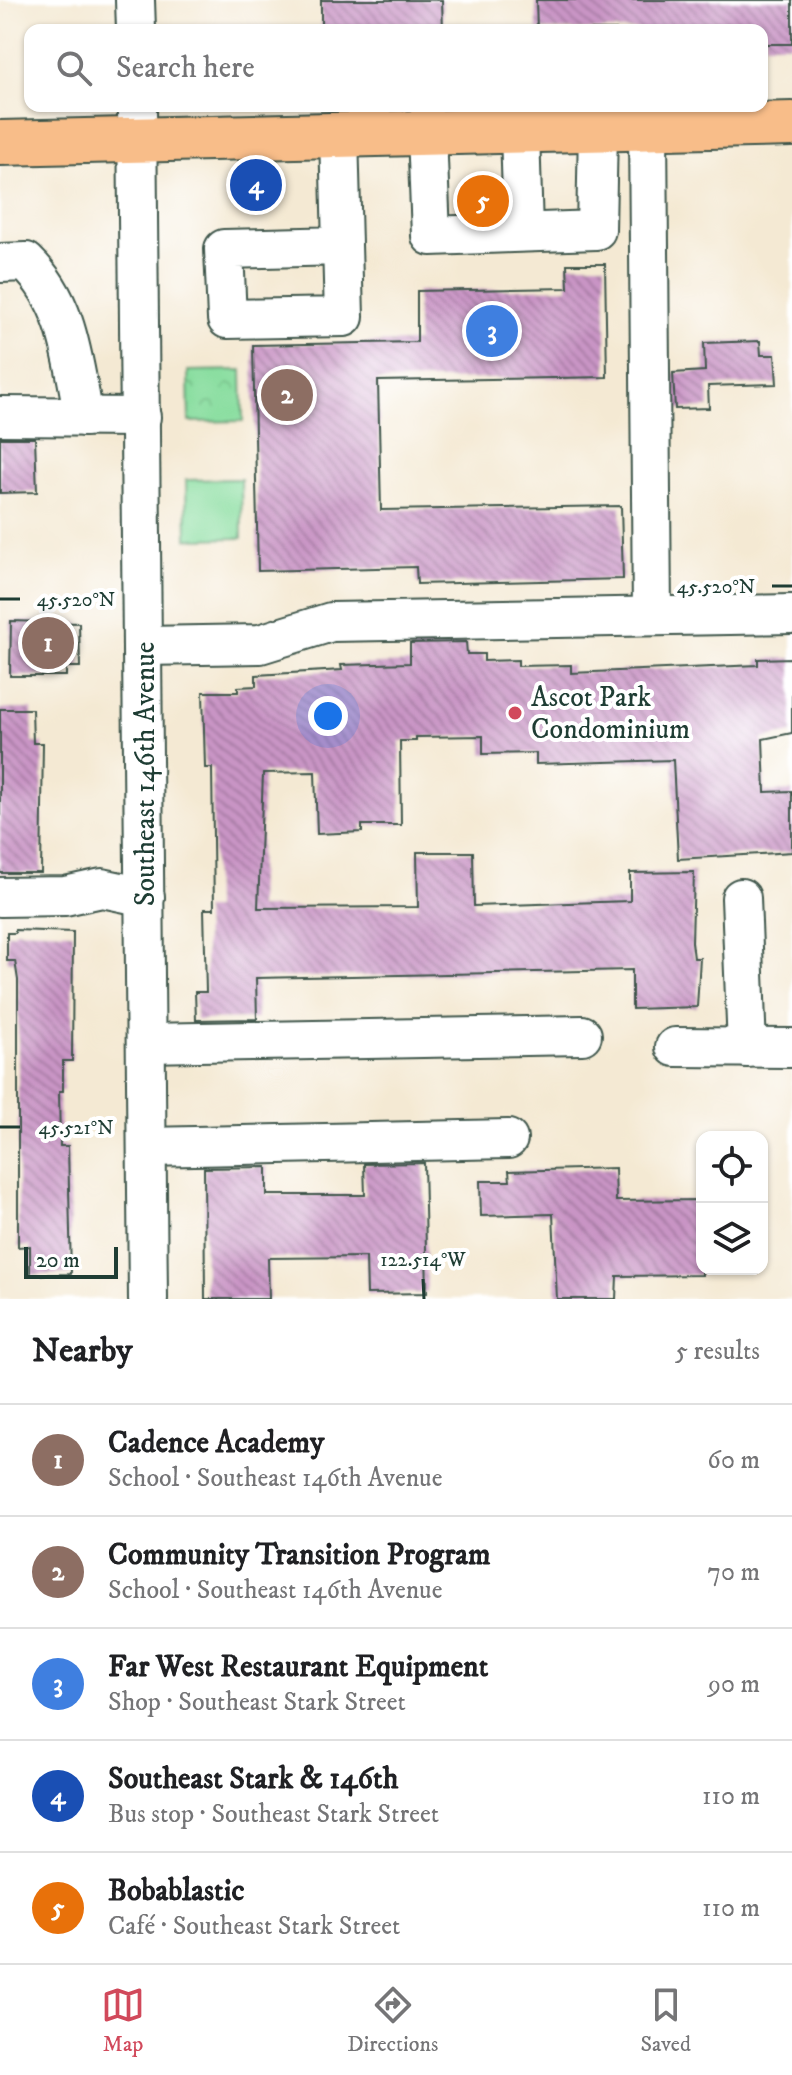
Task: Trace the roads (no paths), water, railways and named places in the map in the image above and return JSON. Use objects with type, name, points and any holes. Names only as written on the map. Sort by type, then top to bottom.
[{"type":"main road","points":[[0,143],[137,123],[339,135],[792,124]]},
{"type":"street","points":[[135,0],[136,24]]},
{"type":"street","name":"Southeast 146th Avenue","points":[[137,123],[148,1299]]},
{"type":"street","points":[[648,127],[652,616]]},
{"type":"street","points":[[427,133],[431,236],[596,230],[598,129]]},
{"type":"street","points":[[520,131],[523,231]]},
{"type":"street","points":[[339,135],[342,246]]},
{"type":"street","points":[[0,263],[26,262],[49,288],[67,331],[84,417]]},
{"type":"street","points":[[0,416],[141,417]]},
{"type":"street","points":[[144,646],[260,644],[331,622],[792,614]]},
{"type":"street","points":[[0,897],[65,896],[102,888],[145,897]]},
{"type":"street","points":[[741,898],[747,1048]]},
{"type":"street","points":[[146,1043],[582,1035]]},
{"type":"street","points":[[675,1047],[792,1048]]},
{"type":"street","points":[[147,1147],[508,1139]]},
{"type":"place","name":"Southeast Stark & 146th","points":[[256,185]]},
{"type":"place","name":"Bobablastic","points":[[483,201]]},
{"type":"place","name":"Far West Restaurant Equipment","points":[[492,331]]},
{"type":"place","name":"Community Transition Program","points":[[287,395]]},
{"type":"place","name":"Cadence Academy","points":[[48,643]]},
{"type":"place","name":"Ascot Park Condominium","points":[[515,713]]}]
